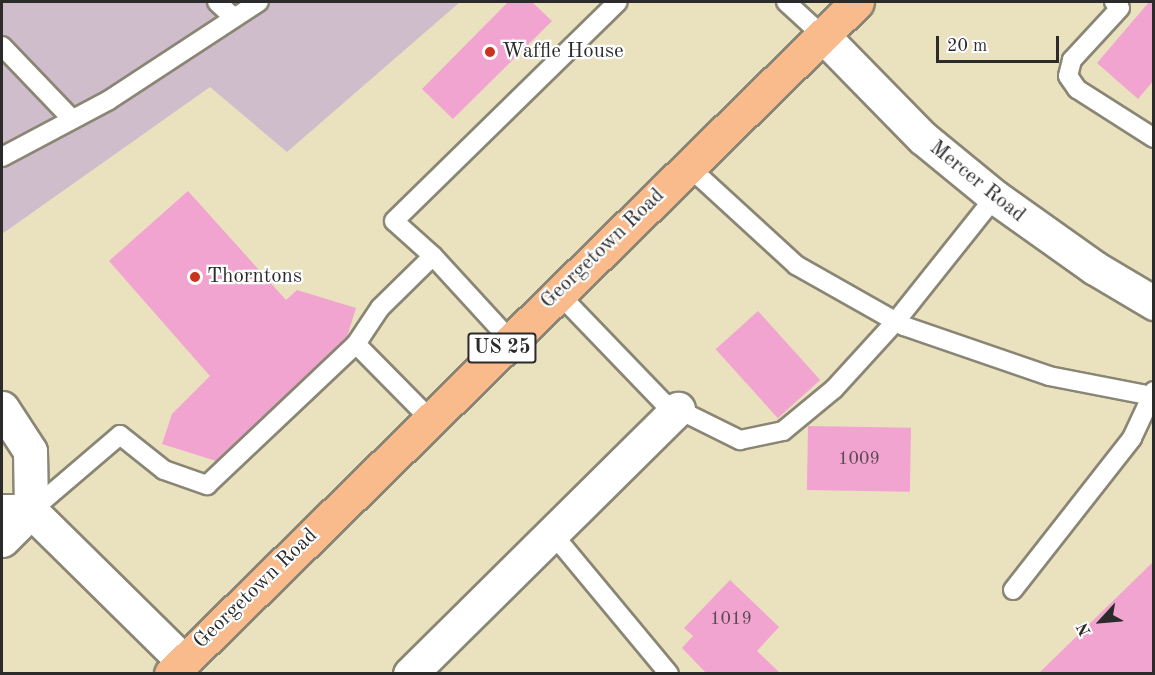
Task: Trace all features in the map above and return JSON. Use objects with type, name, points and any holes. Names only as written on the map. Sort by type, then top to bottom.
[{"type":"main road","name":"Georgetown Road","points":[[183,669],[430,419],[857,2]]},
{"type":"street","name":"Mercer Road","points":[[822,35],[923,138],[995,197],[1095,268],[1152,300]]},
{"type":"street","points":[[2,408],[30,451],[16,511],[2,540]]},
{"type":"street","points":[[410,674],[678,409]]},
{"type":"street","points":[[16,511],[183,669]]},
{"type":"lane","points":[[218,2],[234,18]]},
{"type":"lane","points":[[2,157],[71,118],[109,100],[260,2]]},
{"type":"lane","points":[[510,340],[433,256],[394,221],[618,2]]},
{"type":"lane","points":[[786,2],[822,35]]},
{"type":"lane","points":[[1120,4],[1108,36],[1072,60],[1068,76],[1077,89],[1154,138]]},
{"type":"lane","points":[[2,46],[71,118]]},
{"type":"lane","points":[[688,166],[796,265],[896,321],[1049,376],[1153,393],[1132,438],[1013,590]]},
{"type":"lane","points":[[558,293],[663,402],[740,440],[783,431],[834,389],[896,321],[995,197]]},
{"type":"lane","points":[[16,511],[120,435],[164,470],[207,485],[356,344],[380,308],[433,256]]},
{"type":"lane","points":[[356,344],[430,419]]},
{"type":"lane","points":[[552,533],[669,674]]},
{"type":"shaded area","points":[[2,2],[460,2],[287,152],[210,87],[2,234]]},
{"type":"building","name":"Waffle House","points":[[508,2],[532,2],[552,21],[453,119],[422,89]]},
{"type":"building","points":[[1149,2],[1154,2],[1154,80],[1138,99],[1097,63]]},
{"type":"building","points":[[188,191],[286,300],[297,290],[356,308],[347,337],[216,461],[162,444],[172,414],[210,376],[109,261]]},
{"type":"building","points":[[758,311],[820,380],[778,418],[716,349]]},
{"type":"building","points":[[808,426],[911,428],[910,492],[807,490]]},
{"type":"building","points":[[1154,561],[1154,674],[1038,674]]},
{"type":"building","points":[[730,580],[779,627],[757,651],[781,674],[707,674],[682,648],[693,636],[684,628]]},
{"type":"place","name":"Waffle House","points":[[490,52]]},
{"type":"place","name":"Thorntons","points":[[195,277]]}]
